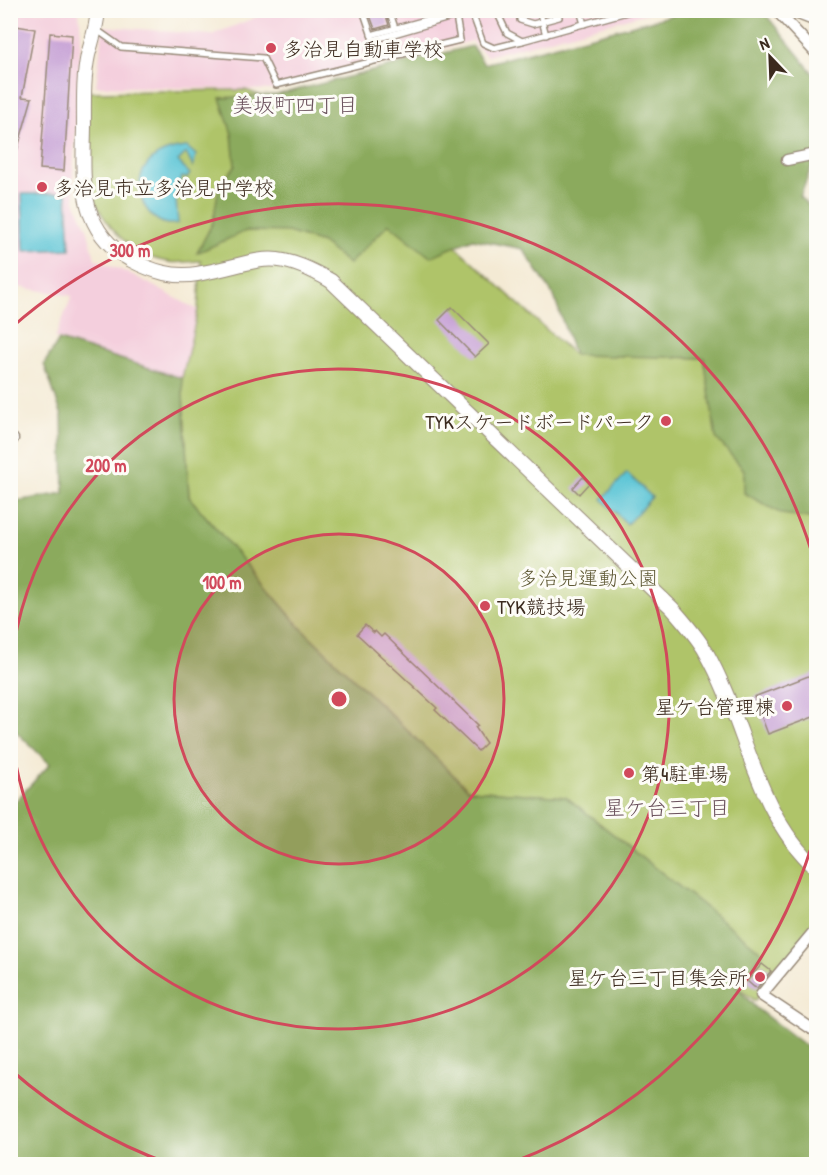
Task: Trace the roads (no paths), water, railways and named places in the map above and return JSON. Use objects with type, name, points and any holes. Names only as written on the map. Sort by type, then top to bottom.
[{"type":"street","points":[[98,10],[96,30],[88,56],[84,97],[83,182],[89,211],[109,244],[147,269],[165,274],[192,275],[267,258],[308,268],[331,281],[672,608],[691,629],[718,675],[777,820],[792,843],[816,868]]},
{"type":"street","points":[[776,10],[816,53]]},
{"type":"street","points":[[788,10],[816,21]]},
{"type":"street","points":[[787,160],[816,154]]},
{"type":"street","points":[[815,1029],[761,995],[816,929]]},
{"type":"lane","points":[[363,10],[380,60]]},
{"type":"lane","points":[[388,10],[394,28]]},
{"type":"lane","points":[[372,38],[394,28],[444,15],[447,10]]},
{"type":"lane","points":[[471,10],[483,43],[494,48],[634,10]]},
{"type":"lane","points":[[496,10],[507,33],[522,41]]},
{"type":"lane","points":[[520,10],[520,20],[526,24],[559,17],[557,10]]},
{"type":"lane","points":[[539,10],[546,34]]},
{"type":"lane","points":[[580,10],[584,24]]},
{"type":"lane","points":[[96,30],[121,47],[263,58],[276,85],[460,40],[455,13],[372,38]]},
{"type":"water","points":[[187,147],[196,155],[193,167],[186,153],[178,161],[190,174],[187,178],[182,177],[176,200],[178,223],[165,223],[153,217],[145,205],[140,191],[141,177],[148,163],[163,152]]},
{"type":"water","points":[[67,193],[70,249],[24,251],[22,194]]},
{"type":"water","points":[[627,473],[652,497],[627,524],[602,499]]},
{"type":"place","name":"多治見自動車学校","points":[[271,48]]},
{"type":"place","name":"多治見市立多治見中学校","points":[[42,187]]},
{"type":"place","name":"TYKスケードボードパーク","points":[[666,421]]},
{"type":"place","name":"TYK競技場","points":[[485,606]]},
{"type":"place","name":"星ケ台管理棟","points":[[787,706]]},
{"type":"place","name":"第4駐車場","points":[[629,773]]},
{"type":"place","name":"星ケ台三丁目集会所","points":[[760,977]]},
{"type":"district","name":"美坂町四丁目","points":[[295,104]]},
{"type":"district","name":"星ケ台三丁目","points":[[667,807]]},
{"type":"park label","name":"多治見運動公園","points":[[588,577]]}]
